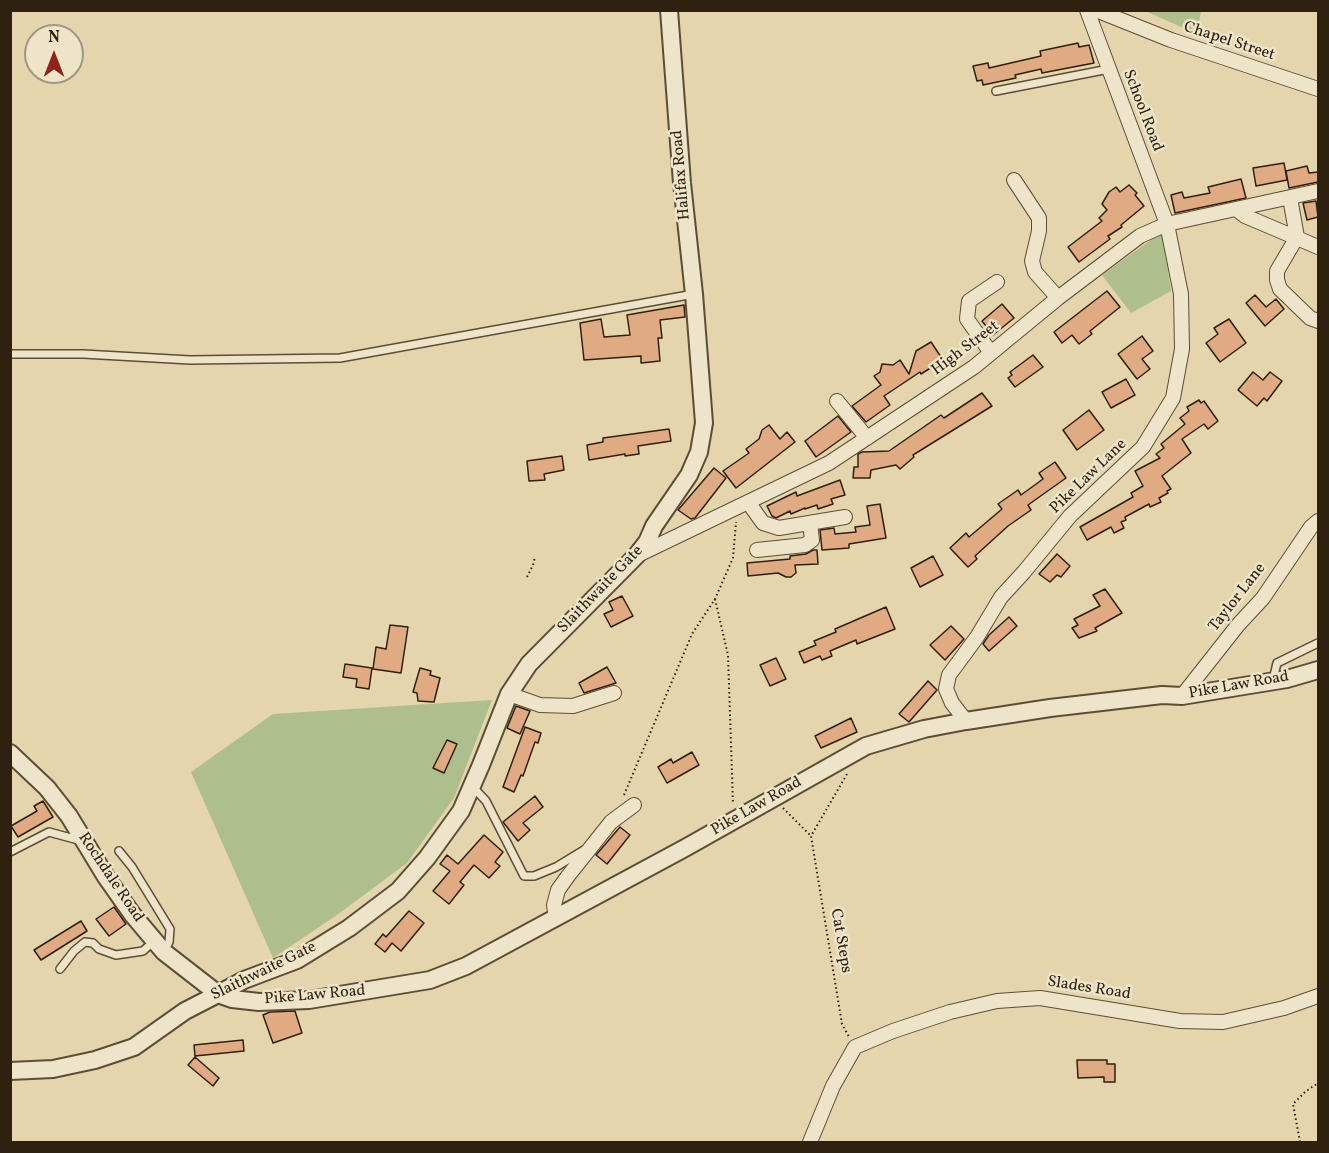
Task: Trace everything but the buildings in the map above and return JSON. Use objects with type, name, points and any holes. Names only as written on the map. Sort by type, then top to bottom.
[{"type":"street","name":"Halifax Road","points":[[669,10],[697,339]]},
{"type":"street","name":"School Road","points":[[1087,10],[1167,224]]},
{"type":"street","name":"Chapel Street","points":[[1096,10],[1171,40],[1318,89]]},
{"type":"street","points":[[1014,180],[1039,218],[1039,231],[1032,261],[1035,272],[1058,298]]},
{"type":"street","name":"High Street","points":[[636,556],[829,463],[991,353],[1058,298],[1140,236],[1167,224],[1318,191]]},
{"type":"street","points":[[1290,198],[1298,237],[1277,271],[1277,280],[1280,289],[1310,318],[1318,321]]},
{"type":"street","points":[[1236,209],[1245,216],[1318,247]]},
{"type":"street","name":"Pike Law Lane","points":[[966,721],[952,703],[946,689],[949,675],[977,637],[1001,597],[1024,573],[1070,516],[1143,447],[1173,398],[1182,350],[1181,294],[1167,224]]},
{"type":"street","points":[[991,353],[967,319],[969,301],[997,282]]},
{"type":"street","name":"Slaithwaite Gate","points":[[10,1071],[53,1070],[95,1060],[134,1047],[185,1011],[244,980],[297,960],[349,928],[398,891],[427,858],[461,811],[509,694],[529,664],[636,556],[689,475],[699,452],[704,423],[697,339]]},
{"type":"street","points":[[837,401],[867,438]]},
{"type":"street","points":[[742,505],[763,523],[779,528],[846,517]]},
{"type":"street","name":"Taylor Lane","points":[[1182,696],[1263,598],[1311,526],[1318,520]]},
{"type":"street","points":[[757,550],[805,545],[812,540],[810,523]]},
{"type":"street","name":"Pike Law Road","points":[[218,994],[232,999],[259,1002],[309,1000],[430,980],[466,966],[556,918],[866,746],[924,729],[966,721],[1060,706],[1162,695],[1182,696],[1273,681],[1318,670]]},
{"type":"street","points":[[509,694],[540,705],[573,706],[614,693]]},
{"type":"street","name":"Rochdale Road","points":[[10,753],[47,788],[69,816],[132,915],[159,947],[218,994]]},
{"type":"street","points":[[556,918],[554,905],[558,890],[612,822],[634,805]]},
{"type":"street","name":"Slades Road","points":[[855,1047],[893,1031],[950,1012],[997,1001],[1040,998],[1180,1022],[1223,1022],[1284,1008],[1318,996]]},
{"type":"street","points":[[810,1143],[833,1086],[855,1047]]},
{"type":"lane","points":[[996,91],[1109,69]]},
{"type":"lane","points":[[10,354],[82,354],[190,360],[340,358],[694,294]]},
{"type":"lane","points":[[1273,681],[1277,663],[1318,643]]},
{"type":"lane","points":[[472,786],[486,801],[524,876],[534,876],[555,867],[592,845]]},
{"type":"lane","points":[[10,852],[49,832],[84,842]]},
{"type":"lane","points":[[60,969],[74,951],[85,942],[93,943],[99,949],[116,955],[159,947],[170,942],[170,929],[132,867],[119,851]]},
{"type":"path","points":[[612,822],[693,634],[715,599],[733,558],[742,505]]},
{"type":"path","points":[[527,577],[535,557]]},
{"type":"path","points":[[715,599],[729,655],[734,819]]},
{"type":"path","points":[[772,797],[811,836],[866,746]]},
{"type":"path","name":"Cat Steps","points":[[811,836],[842,1024],[855,1047]]},
{"type":"path","points":[[1300,1143],[1293,1104],[1318,1083]]},
{"type":"green space","points":[[1145,11],[1201,11],[1197,34]]},
{"type":"green space","points":[[1162,232],[1171,291],[1131,313],[1102,275]]},
{"type":"green space","points":[[492,700],[454,798],[407,863],[337,915],[273,958],[191,772],[273,714]]}]
